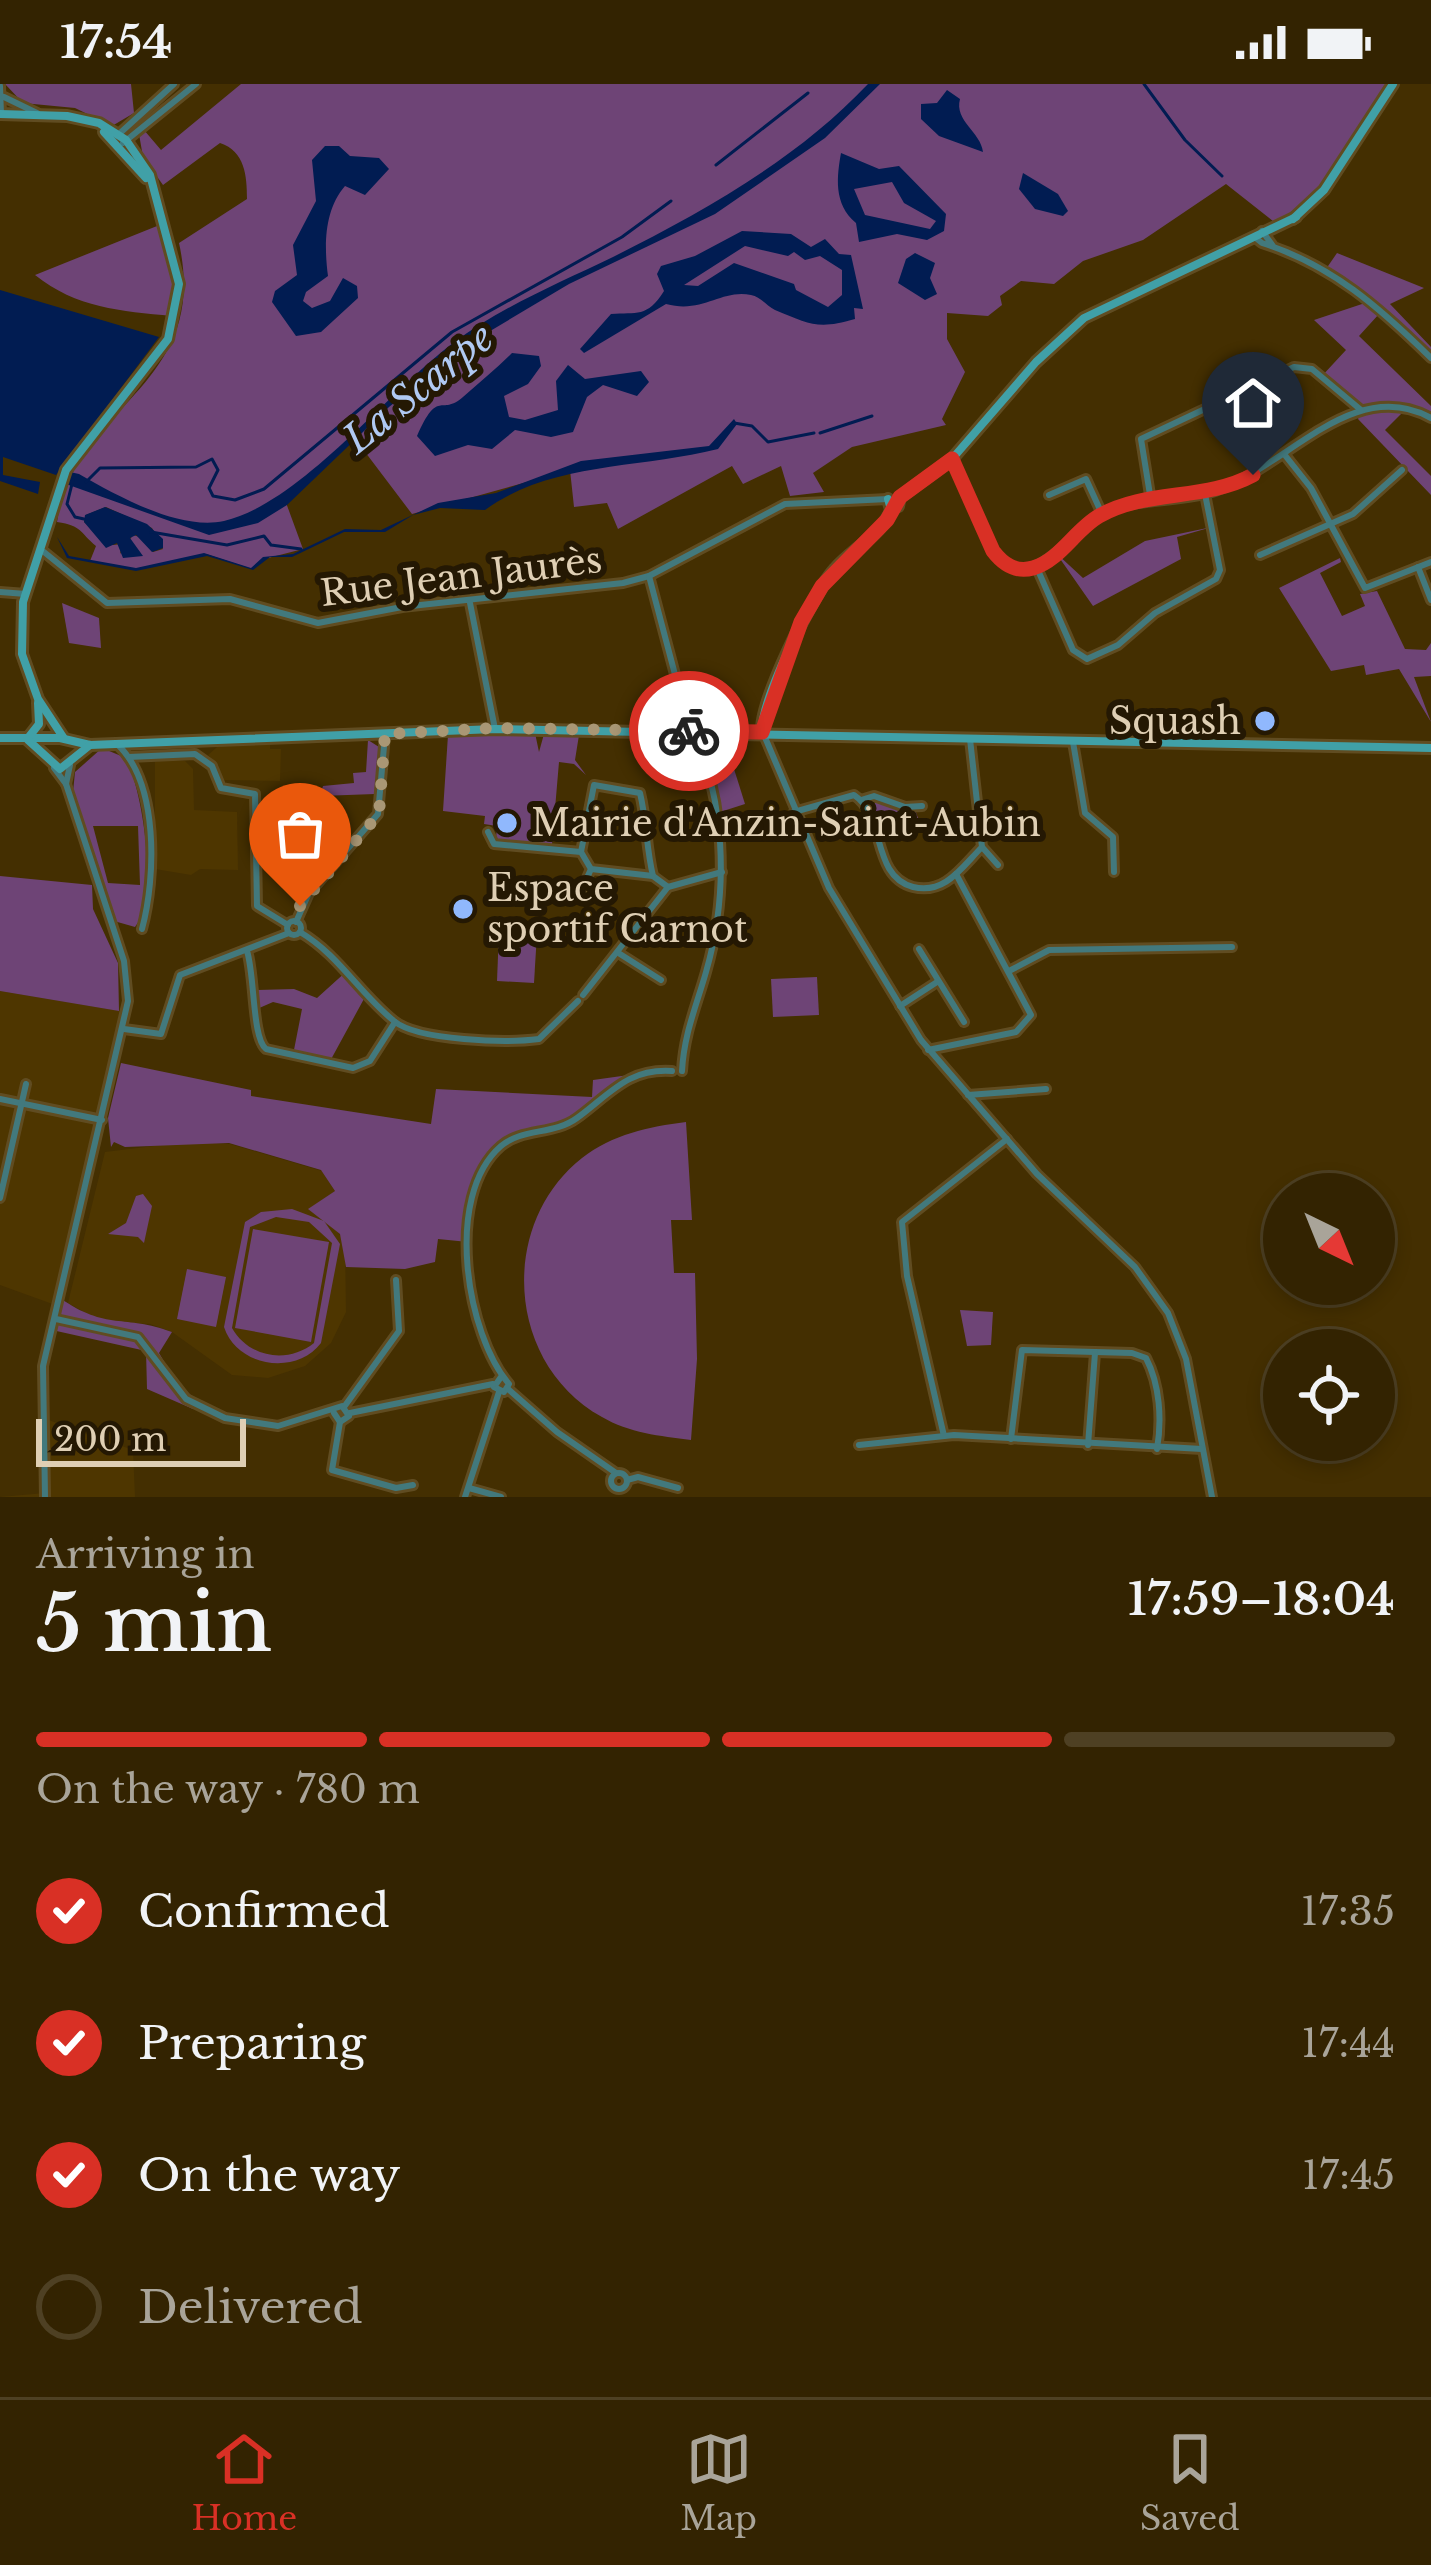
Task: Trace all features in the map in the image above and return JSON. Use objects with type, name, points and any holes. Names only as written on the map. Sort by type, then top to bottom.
[{"type":"street","points":[[120,140],[174,84]]},
{"type":"street","points":[[120,140],[196,84]]},
{"type":"street","points":[[1212,1497],[1174,1324],[1131,1262],[1006,1139],[928,1050],[829,888],[762,732],[806,610],[836,567],[887,520],[894,494],[900,497],[952,459],[1036,362],[1084,318],[1296,217],[1324,190],[1393,84]]},
{"type":"street","points":[[0,86],[4,97],[0,114],[85,121],[120,140],[154,189],[177,268],[179,300],[172,328],[63,477],[44,552],[26,594],[20,641],[50,741],[44,756]]},
{"type":"street","points":[[4,97],[39,114]]},
{"type":"street","points":[[1261,235],[1273,246],[1361,292],[1431,358]]},
{"type":"street","points":[[1151,501],[1141,439],[1294,367],[1312,369],[1361,410]]},
{"type":"street","points":[[952,459],[1003,563],[1037,568],[1102,514],[1205,494],[1240,482],[1361,410],[1401,406],[1431,418]]},
{"type":"street","points":[[1284,454],[1311,488],[1365,588],[1431,562]]},
{"type":"street","points":[[1260,555],[1353,514],[1402,470]]},
{"type":"street","points":[[1055,494],[1089,478],[1102,514]]},
{"type":"street","points":[[1037,568],[1073,650],[1087,658],[1104,654],[1155,613],[1216,579],[1220,570],[1205,494]]},
{"type":"street","name":"Rue Jean Jaurès","points":[[44,552],[114,605],[230,599],[318,623],[402,607],[470,603],[649,576],[784,504],[890,503]]},
{"type":"street","points":[[1418,567],[1431,600]]},
{"type":"street","points":[[649,576],[694,731],[722,872],[717,927],[688,1022],[682,1071]]},
{"type":"street","points":[[0,592],[26,594]]},
{"type":"street","points":[[470,603],[496,728]]},
{"type":"street","points":[[27,739],[38,728],[38,704]]},
{"type":"street","points":[[38,704],[68,741],[72,762],[65,784]]},
{"type":"street","points":[[0,738],[90,745],[496,728],[1431,748]]},
{"type":"street","points":[[122,1029],[161,1034],[180,975],[248,951],[291,927],[305,898],[379,814],[385,734]]},
{"type":"street","points":[[970,735],[982,847],[998,865]]},
{"type":"street","points":[[27,739],[65,784],[124,961],[128,1001],[43,1366],[45,1497]]},
{"type":"street","points":[[1074,739],[1081,802],[1094,824],[1113,837],[1114,872]]},
{"type":"street","points":[[113,741],[129,757],[146,803],[149,884],[142,929]]},
{"type":"street","points":[[54,768],[72,762],[90,745]]},
{"type":"street","points":[[129,757],[195,754],[212,766],[221,788],[255,794],[257,906],[332,953],[394,1022],[426,1035],[532,1040],[547,1035],[620,953],[668,887],[722,872]]},
{"type":"street","points":[[548,887],[582,890],[590,869],[581,852],[593,784],[640,793],[650,832],[646,844],[653,876]]},
{"type":"street","points":[[794,812],[837,796],[862,800],[874,796],[905,807],[922,806]]},
{"type":"street","points":[[862,800],[895,878],[929,890],[956,874],[982,847]]},
{"type":"street","points":[[488,832],[494,844],[581,852]]},
{"type":"street","points":[[590,869],[653,876],[668,887]]},
{"type":"street","points":[[928,1050],[1008,1034],[1025,1025],[1030,1006],[956,874]]},
{"type":"street","points":[[1009,971],[1049,950],[1232,947]]},
{"type":"street","points":[[919,949],[964,1022]]},
{"type":"street","points":[[248,951],[257,990],[255,1033],[266,1049],[353,1068],[370,1060],[394,1022]]},
{"type":"street","points":[[620,953],[661,980]]},
{"type":"street","points":[[899,1006],[938,982]]},
{"type":"street","points":[[508,1389],[468,1282],[470,1211],[491,1158],[511,1139],[572,1122],[619,1082],[672,1071]]},
{"type":"street","points":[[0,1198],[26,1084]]},
{"type":"street","points":[[968,1095],[1046,1089]]},
{"type":"street","points":[[0,1099],[102,1120]]},
{"type":"street","points":[[944,1436],[908,1276],[902,1222],[1006,1139]]},
{"type":"street","points":[[396,1280],[399,1331],[340,1422],[332,1470],[395,1488],[413,1485]]},
{"type":"street","points":[[55,1318],[138,1337],[186,1399],[225,1418],[278,1426],[347,1410],[508,1389],[556,1432],[628,1480]]},
{"type":"street","points":[[1011,1439],[1022,1350],[1138,1354],[1149,1361],[1161,1418],[1157,1450]]},
{"type":"street","points":[[1088,1445],[1095,1352]]},
{"type":"street","points":[[465,1497],[501,1377]]},
{"type":"street","points":[[334,1413],[340,1422]]},
{"type":"street","points":[[859,1445],[944,1436],[1202,1449]]},
{"type":"street","points":[[604,1497],[616,1473]]},
{"type":"street","points":[[612,1485],[622,1489],[638,1477],[678,1488]]},
{"type":"street","points":[[468,1487],[501,1497]]},
{"type":"shaded area","points":[[5,84],[131,84],[134,113],[112,126],[75,108],[23,103]]},
{"type":"shaded area","points":[[241,84],[1393,84],[1324,190],[1278,225],[1226,184],[1143,240],[1083,261],[1054,284],[1021,281],[1000,296],[1002,305],[988,316],[947,313],[947,339],[965,372],[942,419],[946,425],[852,447],[813,473],[824,492],[790,496],[781,466],[743,484],[732,466],[618,529],[607,503],[574,507],[570,470],[412,514],[353,436],[285,500],[303,549],[264,559],[252,569],[206,554],[137,570],[90,561],[96,546],[76,528],[57,522],[68,482],[88,449],[159,364],[176,331],[184,292],[179,243],[247,199],[243,165],[228,147],[220,143],[163,185],[143,157],[139,134],[144,130],[161,150]],"holes":[[[106,507],[152,528],[163,549],[153,552],[143,538],[133,535],[120,554],[122,544],[113,545],[84,522],[86,515]]]},
{"type":"shaded area","points":[[162,224],[172,266],[172,316],[83,301],[35,275]]},
{"type":"shaded area","points":[[1337,253],[1424,288],[1390,304],[1431,347],[1431,358],[1379,314],[1359,336],[1431,406],[1431,418],[1407,408],[1385,430],[1431,476],[1431,495],[1358,419],[1361,411],[1321,377],[1346,350],[1314,320],[1371,301],[1326,269]]},
{"type":"shaded area","points":[[1212,527],[1177,537],[1181,559],[1093,606],[1056,553],[1083,578],[1145,541]]},
{"type":"shaded area","points":[[1340,558],[1341,562],[1320,573],[1342,616],[1365,606],[1360,594],[1377,591],[1405,649],[1426,650],[1431,643],[1431,676],[1414,677],[1431,722],[1399,669],[1366,675],[1364,665],[1331,671],[1279,588]]},
{"type":"shaded area","points":[[62,603],[99,618],[101,648],[69,643]]},
{"type":"shaded area","points":[[535,733],[539,752],[544,734],[579,735],[575,760],[586,775],[574,764],[559,762],[552,844],[496,840],[497,826],[484,824],[485,816],[443,811],[448,735]]},
{"type":"shaded area","points":[[705,737],[724,737],[745,804],[717,813]]},
{"type":"shaded area","points":[[270,739],[270,749],[281,749],[280,781],[218,780],[219,766],[208,755],[225,740]]},
{"type":"shaded area","points":[[368,740],[379,747],[375,794],[320,796],[323,786],[354,783],[353,773],[366,772]]},
{"type":"shaded area","points":[[102,748],[126,758],[146,844],[146,893],[135,927],[114,921],[73,792],[75,772]],"holes":[[[93,826],[138,826],[140,885],[108,883]]]},
{"type":"shaded area","points":[[185,761],[193,769],[194,810],[237,812],[238,870],[200,869],[191,875],[155,869],[155,762]]},
{"type":"shaded area","points":[[879,800],[915,810],[921,826],[887,837],[885,830],[879,832],[870,807]]},
{"type":"shaded area","points":[[0,876],[92,885],[93,909],[118,963],[119,1011],[0,991]]},
{"type":"shaded area","points":[[499,931],[537,933],[534,983],[497,981]]},
{"type":"shaded area","points":[[348,970],[365,997],[329,1063],[293,1055],[302,1009],[273,1002],[257,1009],[257,990],[294,989],[317,998]]},
{"type":"shaded area","points":[[817,977],[819,1015],[773,1017],[771,979]]},
{"type":"shaded area","points":[[0,991],[126,1012],[58,1306],[0,1285]]},
{"type":"shaded area","points":[[121,1063],[251,1090],[251,1096],[431,1124],[436,1089],[592,1097],[593,1080],[636,1074],[572,1122],[511,1139],[491,1158],[473,1198],[468,1242],[438,1239],[435,1262],[405,1269],[346,1267],[340,1234],[308,1209],[335,1191],[321,1170],[229,1143],[125,1147],[114,1142],[111,1147],[108,1118]]},
{"type":"shaded area","points":[[686,1122],[692,1220],[671,1220],[674,1273],[695,1273],[697,1359],[691,1440],[623,1427],[570,1393],[547,1363],[531,1329],[524,1292],[526,1255],[536,1219],[555,1186],[582,1158],[606,1143],[645,1129]]},
{"type":"shaded area","points":[[186,1142],[230,1144],[322,1171],[335,1191],[309,1209],[333,1225],[345,1242],[346,1312],[331,1343],[305,1366],[268,1378],[232,1375],[172,1332],[150,1324],[102,1322],[68,1303],[105,1152]]},
{"type":"shaded area","points":[[143,1194],[152,1206],[144,1243],[138,1237],[108,1234],[126,1223],[136,1196]]},
{"type":"shaded area","points":[[292,1209],[324,1221],[340,1244],[321,1343],[297,1360],[283,1363],[241,1351],[224,1327],[245,1222],[261,1212]],"holes":[[[276,1217],[309,1222],[332,1243],[314,1343],[293,1354],[270,1355],[248,1346],[232,1328],[250,1227]]]},
{"type":"shaded area","points":[[253,1229],[329,1242],[311,1342],[235,1328]]},
{"type":"shaded area","points":[[187,1269],[226,1277],[216,1327],[177,1319]]},
{"type":"shaded area","points":[[60,1298],[103,1319],[172,1332],[159,1353],[175,1380],[196,1400],[193,1409],[147,1389],[146,1351],[52,1330]]},
{"type":"shaded area","points":[[960,1310],[993,1312],[991,1345],[967,1346]]},
{"type":"shaded area","points":[[43,1418],[133,1450],[135,1497],[0,1497],[45,1493]]},
{"type":"water","points":[[868,84],[880,84],[825,138],[715,214],[569,284],[470,343],[389,407],[287,505],[258,523],[209,535],[66,484],[70,472],[79,474],[149,509],[188,521],[224,521],[253,510],[312,470],[471,330],[682,221],[748,181],[811,136]]},
{"type":"water","points":[[947,90],[960,99],[961,114],[983,152],[939,136],[921,119],[921,104],[937,103]]},
{"type":"water","points":[[325,146],[339,146],[350,156],[379,158],[389,169],[365,195],[345,186],[338,196],[327,229],[328,276],[306,292],[303,301],[312,308],[330,301],[343,278],[357,286],[358,298],[321,332],[296,336],[272,302],[275,291],[297,275],[293,245],[316,201],[312,160]]},
{"type":"water","points":[[841,153],[879,169],[899,166],[946,214],[944,231],[927,240],[897,234],[859,242],[856,223],[840,199]],"holes":[[[892,182],[904,203],[936,221],[930,229],[865,215],[854,189]]]},
{"type":"water","points":[[1023,173],[1058,194],[1068,211],[1063,216],[1035,209],[1019,189]]},
{"type":"water","points":[[742,231],[791,234],[811,247],[825,239],[839,254],[851,255],[863,309],[854,308],[855,319],[822,325],[775,310],[751,295],[730,295],[691,306],[666,304],[584,353],[580,349],[611,314],[641,312],[652,306],[664,291],[657,274],[661,266],[695,256]],"holes":[[[745,246],[788,256],[794,252],[805,260],[820,256],[842,270],[842,295],[828,307],[796,290],[794,284],[734,263],[698,286],[684,285]]]},
{"type":"water","points":[[915,253],[935,263],[930,278],[937,294],[925,300],[898,283],[906,259]]},
{"type":"water","points":[[0,290],[159,337],[56,475],[3,457],[3,475],[40,482],[38,494],[0,481]]},
{"type":"water","points":[[512,353],[539,356],[541,366],[528,384],[504,396],[509,417],[525,420],[558,410],[556,381],[568,365],[585,379],[641,371],[649,382],[637,396],[603,385],[587,397],[573,432],[551,437],[515,430],[492,449],[468,445],[435,456],[417,436],[430,412],[463,397]]},
{"type":"water","points":[[734,419],[737,424],[718,449],[566,475],[510,494],[485,510],[440,508],[413,515],[385,532],[344,532],[292,557],[270,557],[253,570],[207,556],[136,571],[67,558],[57,537],[69,556],[136,568],[204,553],[251,568],[263,557],[293,554],[345,529],[381,530],[438,503],[496,493],[581,461],[709,446]]},
{"type":"water","points":[[105,507],[147,524],[163,539],[163,548],[152,552],[136,535],[130,538],[143,556],[123,558],[117,543],[106,548],[84,522],[85,515]]},
{"type":"waterway","points":[[1144,84],[1185,140],[1222,176]]},
{"type":"waterway","points":[[716,165],[808,93]]},
{"type":"waterway","name":"La Scarpe","points":[[86,482],[100,468],[196,467],[212,459],[218,470],[209,488],[213,496],[235,500],[264,489],[452,332],[622,237],[671,201]]},
{"type":"waterway","points":[[820,433],[872,416]]},
{"type":"waterway","points":[[734,423],[752,426],[768,442],[814,433]]},
{"type":"waterway","points":[[73,480],[67,504],[75,517],[84,519]]},
{"type":"waterway","points":[[151,532],[227,545],[264,536],[271,545],[301,549]]},
{"type":"way so far","points":[[300,906],[379,814],[385,734],[496,728],[689,731]]},
{"type":"place","name":"Squash","points":[[1265,721]]},
{"type":"place","name":"Mairie d'Anzin-Saint-Aubin","points":[[507,823]]},
{"type":"place","name":"Espace sportif Carnot","points":[[463,909]]},
{"type":"route","points":[[689,731],[762,732],[801,622],[822,586],[887,520],[900,497],[952,459],[993,551],[1003,563],[1021,570],[1037,568],[1113,509],[1205,494],[1253,475]]}]
